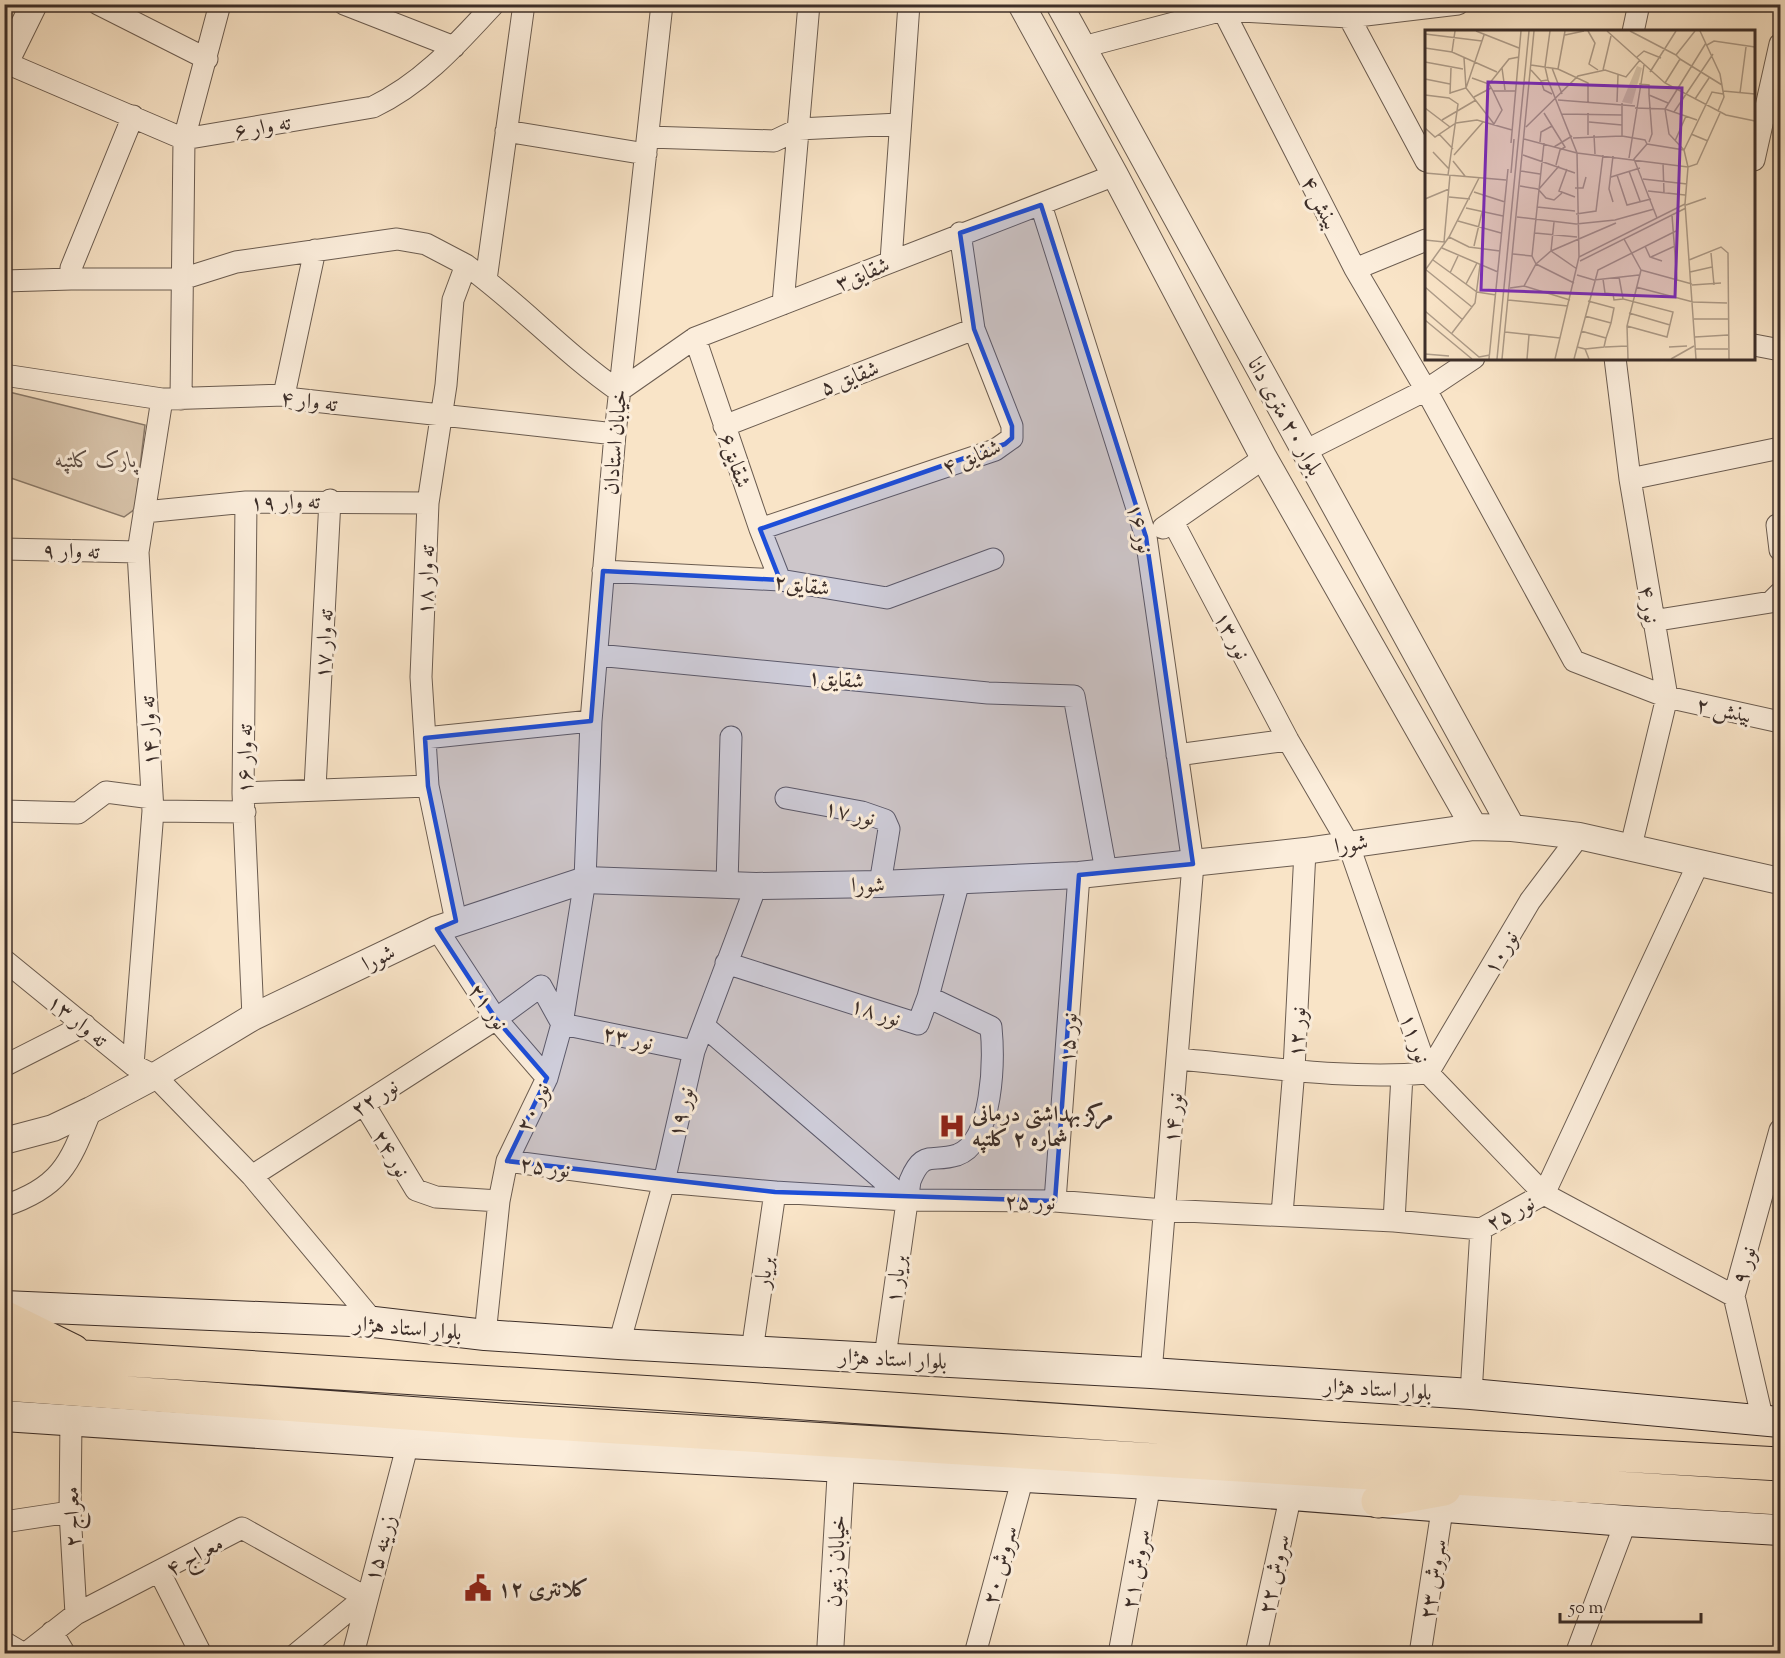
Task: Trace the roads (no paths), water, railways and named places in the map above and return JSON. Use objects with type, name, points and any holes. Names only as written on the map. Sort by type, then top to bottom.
[{"type":"main road","name":"بلوار استاد هژار","points":[[4,1306],[374,1322],[485,1335],[619,1344],[885,1357],[1471,1394],[1772,1421]]},
{"type":"main road","points":[[4,1317],[89,1358]]},
{"type":"main road","points":[[4,1352],[682,1394],[1335,1439],[1780,1464]]},
{"type":"main road","points":[[4,1384],[517,1421],[1780,1498]]},
{"type":"main road","points":[[4,1416],[408,1443],[1150,1484],[1443,1504],[1626,1521],[1780,1530]]},
{"type":"main road","points":[[1378,1501],[1493,1480]]},
{"type":"street","points":[[34,4],[5,63],[184,139]]},
{"type":"street","points":[[98,4],[207,58]]},
{"type":"street","name":"ته وار ۱۴","points":[[144,1071],[152,804],[138,552],[144,512],[172,399],[182,279],[184,139],[220,4]]},
{"type":"street","points":[[344,4],[454,47]]},
{"type":"street","name":"ته وار ۶","points":[[184,139],[373,107],[412,84],[439,64],[494,4]]},
{"type":"street","points":[[486,280],[524,4]]},
{"type":"street","name":"خیابان استادان","points":[[585,880],[591,721],[615,434],[662,4]]},
{"type":"street","points":[[783,304],[809,4]]},
{"type":"street","points":[[891,261],[909,4]]},
{"type":"street","name":"بلوار ۲۰ متری دانا","points":[[1021,4],[1115,175],[1264,458],[1474,827]]},
{"type":"street","name":"بلوار ۲۰ متری دانا","points":[[1059,4],[1512,828]]},
{"type":"street","points":[[1083,47],[1223,10],[1349,17],[1458,4]]},
{"type":"street","points":[[1633,30],[1639,4]]},
{"type":"street","name":"بینش ۴","points":[[1223,10],[1355,269],[1426,390]]},
{"type":"street","points":[[1349,17],[1425,159]]},
{"type":"street","points":[[1755,156],[1780,44]]},
{"type":"street","points":[[71,279],[71,268],[133,116]]},
{"type":"street","points":[[507,131],[647,146],[774,141],[799,129],[899,124]]},
{"type":"street","name":"شقایق۳","points":[[619,391],[695,338],[960,233],[1115,175]]},
{"type":"street","name":"نور ۱۶","points":[[1041,204],[1146,537],[1193,864]]},
{"type":"street","name":"شقایق ۴","points":[[760,529],[1005,444],[1012,438],[1012,426],[974,329],[960,233]]},
{"type":"street","points":[[4,281],[182,279],[236,262],[397,239],[412,241],[441,250],[466,265],[584,367],[619,391]]},
{"type":"street","points":[[1355,269],[1425,240]]},
{"type":"street","points":[[284,395],[315,250]]},
{"type":"street","name":"ته وار ۱۸","points":[[446,925],[428,786],[421,677],[428,503],[441,415],[453,300],[466,265]]},
{"type":"street","name":"شقایق ۵","points":[[724,426],[974,329]]},
{"type":"street","name":"شقایق۶","points":[[695,338],[760,529],[780,580]]},
{"type":"street","points":[[1755,345],[1780,350]]},
{"type":"street","points":[[1305,451],[1426,390],[1471,360]]},
{"type":"street","name":"نور ۴","points":[[1615,360],[1630,478],[1666,697],[1631,846]]},
{"type":"street","name":"ته وار ۴","points":[[4,375],[172,399],[284,395],[295,399],[615,434]]},
{"type":"street","name":"بینش ۲","points":[[1426,390],[1574,661],[1666,697],[1780,722]]},
{"type":"street","points":[[1630,478],[1780,448]]},
{"type":"street","points":[[1146,537],[1173,522],[1264,458]]},
{"type":"street","name":"ته وار ۱۹","points":[[144,512],[246,502],[330,500],[428,503]]},
{"type":"street","name":"ته وار ۱۷","points":[[315,788],[330,500]]},
{"type":"street","name":"ته وار ۱۶","points":[[246,502],[244,802],[253,1017]]},
{"type":"street","name":"نور ۱۳","points":[[1173,522],[1288,741],[1348,843]]},
{"type":"street","points":[[1780,524],[1777,525],[1780,550]]},
{"type":"street","name":"ته وار ۹","points":[[4,549],[138,552]]},
{"type":"street","name":"شقایق۲","points":[[603,571],[780,580],[887,598],[993,559]]},
{"type":"street","points":[[1652,621],[1771,602],[1780,593]]},
{"type":"street","name":"شقایق۱","points":[[597,655],[988,693],[1074,696],[1106,871]]},
{"type":"street","points":[[425,738],[591,721]]},
{"type":"street","points":[[728,885],[731,737]]},
{"type":"street","points":[[1177,756],[1288,741]]},
{"type":"street","points":[[4,811],[78,813],[106,792],[152,804],[244,802],[315,788],[428,786]]},
{"type":"street","name":"نور ۱۷","points":[[786,798],[862,812],[885,820],[890,829],[880,884]]},
{"type":"street","name":"شورا","points":[[4,1141],[53,1128],[91,1110],[144,1071],[446,925],[585,880],[756,886],[880,884],[1079,875],[1193,864],[1474,827],[1512,828],[1579,836],[1780,881]]},
{"type":"street","name":"نور۱۰","points":[[1428,1073],[1530,901],[1579,836]]},
{"type":"street","name":"نور ۱۱","points":[[1348,843],[1428,1073],[1544,1194],[1734,1296]]},
{"type":"street","name":"نور ۱۲","points":[[1282,1214],[1294,1069],[1305,850]]},
{"type":"street","points":[[1544,1194],[1699,862]]},
{"type":"street","name":"نور ۱۴","points":[[1151,1373],[1193,864]]},
{"type":"street","name":"نور ۱۵","points":[[1055,1201],[1079,875]]},
{"type":"street","name":"نور ۲۰","points":[[485,1335],[499,1201],[507,1161],[547,1078],[562,1024],[585,880]]},
{"type":"street","name":"نور ۱۸","points":[[726,963],[918,1024],[928,996],[959,880]]},
{"type":"street","name":"نور ۱۹","points":[[619,1344],[664,1182],[694,1051],[756,886]]},
{"type":"street","name":"نور ۲۱","points":[[446,925],[495,1019],[547,1078]]},
{"type":"street","name":"ته وار ۱۳","points":[[4,960],[144,1071],[252,1176],[374,1322]]},
{"type":"street","name":"نور ۲۲","points":[[252,1176],[495,1019],[541,986],[562,1024]]},
{"type":"street","name":"بریار ۱","points":[[885,1357],[906,1200],[916,1165],[929,1157],[958,1155],[970,1146],[978,1134],[988,1102],[994,1060],[991,1028],[928,996]]},
{"type":"street","name":"نور ۲۳","points":[[562,1024],[694,1051]]},
{"type":"street","points":[[4,1066],[85,1025]]},
{"type":"street","points":[[704,1026],[906,1200]]},
{"type":"street","points":[[1177,1059],[1294,1069],[1402,1075],[1428,1073]]},
{"type":"street","points":[[1394,1221],[1402,1075]]},
{"type":"street","name":"نور ۲۴","points":[[364,1104],[416,1190],[436,1197],[499,1201]]},
{"type":"street","points":[[4,1206],[34,1193],[58,1176],[71,1161],[91,1110]]},
{"type":"street","name":"نور ۹","points":[[1734,1296],[1780,1130]]},
{"type":"street","name":"نور ۲۵","points":[[507,1161],[664,1182],[775,1192],[906,1200],[1055,1201],[1164,1210],[1394,1221],[1481,1229],[1544,1194]]},
{"type":"street","name":"بریار","points":[[752,1351],[775,1192]]},
{"type":"street","points":[[1471,1394],[1481,1229]]},
{"type":"street","points":[[1734,1296],[1772,1421]]},
{"type":"street","name":"معراج ۲","points":[[71,1420],[69,1512],[76,1614]]},
{"type":"street","name":"زرینه ۱۵","points":[[352,1653],[408,1443]]},
{"type":"street","name":"خیابان زیتون","points":[[830,1653],[841,1468]]},
{"type":"street","name":"سروش ۲۰","points":[[975,1653],[1023,1477]]},
{"type":"street","name":"سروش ۲۱","points":[[1119,1653],[1150,1484]]},
{"type":"street","name":"سروش ۲۲","points":[[1256,1653],[1291,1494]]},
{"type":"street","name":"سروش ۲۳","points":[[1420,1653],[1443,1504]]},
{"type":"street","points":[[4,1522],[69,1512]]},
{"type":"street","points":[[1576,1653],[1626,1521]]},
{"type":"street","name":"معراج ۴","points":[[24,1653],[76,1614],[160,1573],[242,1528],[365,1598]]},
{"type":"street","points":[[160,1573],[201,1653]]},
{"type":"street","points":[[296,1653],[365,1598]]},
{"type":"street","points":[[52,1632],[65,1653]]},
{"type":"street","points":[[4,1642],[24,1653]]},
{"type":"place","name":"مرکز بهداشتی درمانی شماره ۲ کلتپه","points":[[952,1126]]},
{"type":"place","name":"کلانتری ۱۲","points":[[478,1588]]},
{"type":"park label","name":"پارک کلتپه","points":[[96,459]]}]
